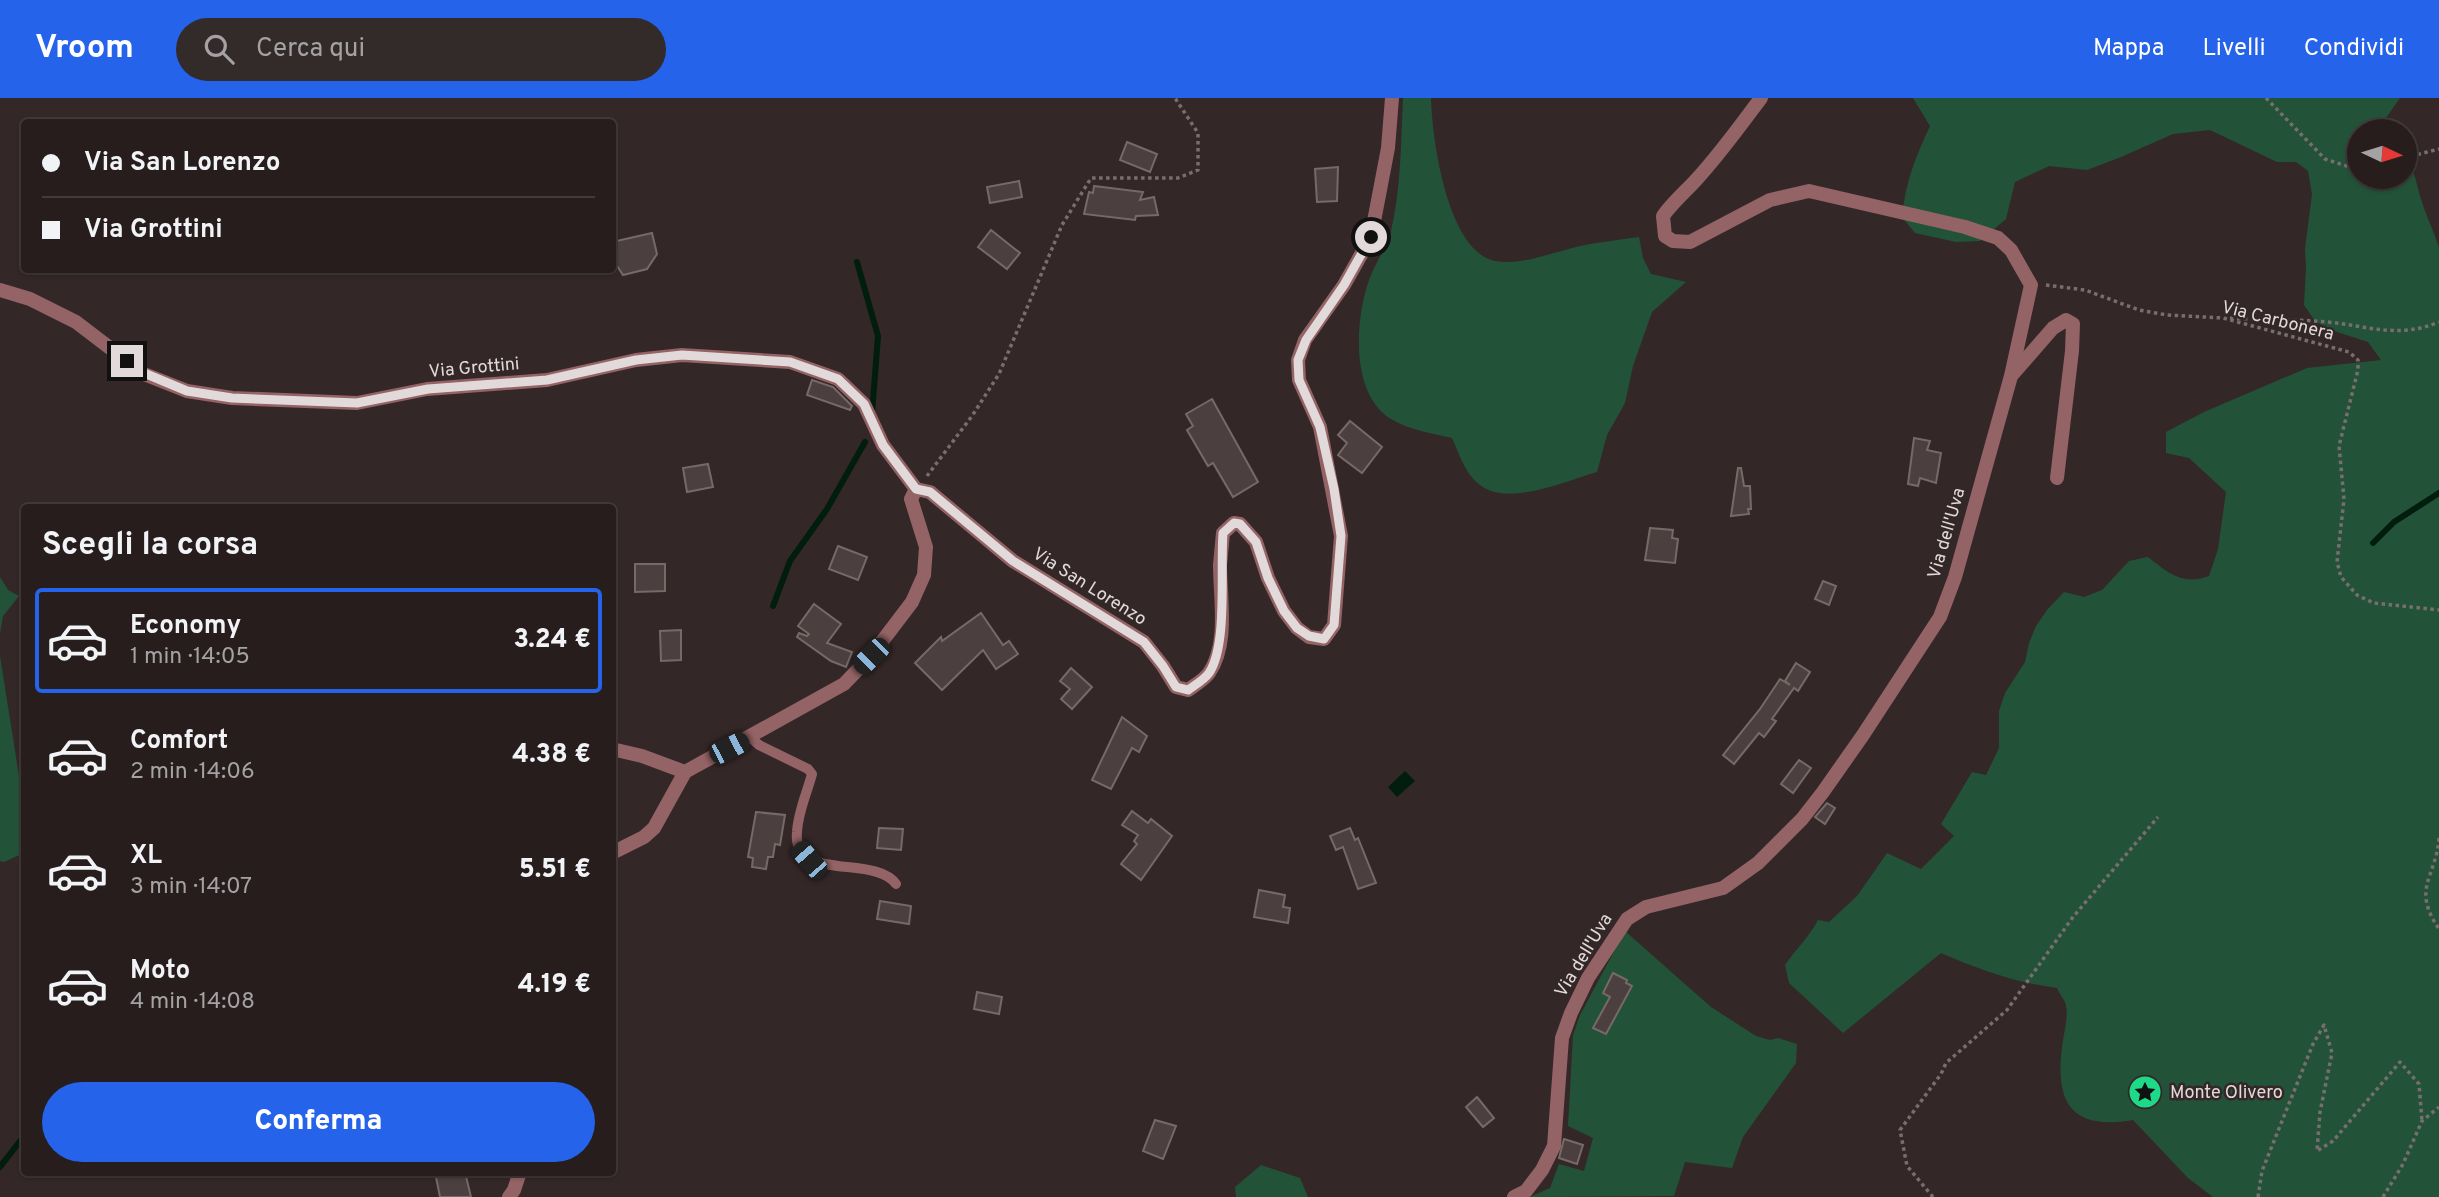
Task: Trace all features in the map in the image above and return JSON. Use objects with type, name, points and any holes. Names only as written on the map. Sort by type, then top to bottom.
[{"type":"street","name":"Via San Lorenzo","points":[[916,489],[930,492],[1013,561],[1144,642],[1176,687],[1188,690],[1198,683],[1209,674],[1217,657],[1221,633],[1220,562],[1223,533],[1234,523],[1240,524],[1256,542],[1268,578],[1284,611],[1297,628],[1309,636],[1324,639],[1334,625],[1341,536],[1320,427],[1299,380],[1298,360],[1306,340],[1344,285],[1371,237],[1388,148],[1392,98]]},
{"type":"street","points":[[1761,98],[1723,149],[1674,200],[1663,216],[1665,236],[1672,241],[1690,242],[1770,200],[1809,191],[1965,227],[1998,238],[2011,250],[2031,285]]},
{"type":"street","name":"Via dell'Uva","points":[[1514,1197],[1526,1191],[1542,1170],[1553,1146],[1562,1038],[1571,1013],[1588,978],[1628,919],[1646,907],[1723,888],[1758,863],[1802,819],[1823,792],[1940,617],[1955,576],[2011,376],[2031,285]]},
{"type":"street","name":"Via Grottini","points":[[0,290],[30,299],[76,322],[144,373],[187,391],[232,398],[357,403],[428,389],[547,380],[636,360],[682,355],[790,362],[838,379],[864,404],[883,445],[916,489]]},
{"type":"street","points":[[2011,376],[2053,328],[2066,320],[2073,324],[2057,478]]},
{"type":"street","points":[[616,850],[644,837],[654,828],[685,772],[844,684],[871,656],[912,602],[924,575],[926,547],[911,499],[916,489]]},
{"type":"street","points":[[616,750],[642,756],[685,772]]},
{"type":"street","points":[[509,1197],[519,1176]]},
{"type":"lane","points":[[750,737],[759,745],[808,769],[812,774],[799,814],[796,835],[800,849],[809,860],[876,872],[890,876],[896,884]]},
{"type":"path","points":[[916,489],[972,416],[999,374],[1062,225],[1091,178],[1178,178],[1198,170],[1198,133],[1175,98]]},
{"type":"path","points":[[2266,98],[2325,159],[2347,166]]},
{"type":"path","points":[[2417,155],[2439,149]]},
{"type":"path","name":"Via Carbonera","points":[[2031,285],[2056,285],[2085,290],[2139,310],[2167,315],[2223,318],[2349,352],[2358,360],[2358,370],[2339,446],[2344,499],[2337,562],[2342,577],[2357,595],[2374,603],[2439,610]]},
{"type":"path","points":[[2223,318],[2328,322],[2389,331],[2420,330],[2439,322]]},
{"type":"path","points":[[1933,1197],[1907,1166],[1900,1130],[1941,1074],[1946,1063],[2007,1010],[2073,917],[2158,817]]},
{"type":"path","points":[[2439,838],[2425,889],[2428,913],[2439,929]]},
{"type":"path","points":[[2258,1197],[2262,1171],[2313,1044],[2324,1025],[2332,1053],[2320,1112],[2317,1151],[2333,1141],[2400,1062],[2419,1084],[2421,1121],[2403,1164],[2383,1197]]},
{"type":"path","points":[[2421,1121],[2439,1107]]},
{"type":"green space","points":[[1403,98],[1431,98],[1435,139],[1445,191],[1465,237],[1479,253],[1495,261],[1516,262],[1580,246],[1639,237],[1643,258],[1651,274],[1686,282],[1652,312],[1633,366],[1625,403],[1607,435],[1597,472],[1521,493],[1492,491],[1480,485],[1470,475],[1452,438],[1398,423],[1378,407],[1368,392],[1359,355],[1361,315],[1369,280],[1391,231],[1397,199]]},
{"type":"green space","points":[[1913,98],[2400,98],[2386,119],[2347,119],[2347,189],[2417,189],[2417,185],[2439,248],[2439,1197],[2213,1197],[2188,1178],[2133,1120],[2093,1121],[2070,1107],[2061,1079],[2066,1007],[2057,988],[1997,975],[1941,953],[1843,1033],[1789,983],[1785,965],[1818,920],[1829,922],[1857,896],[1887,853],[1921,869],[1954,836],[1941,824],[1972,772],[1986,775],[1999,748],[1999,711],[2005,693],[2025,662],[2036,626],[2064,592],[2084,597],[2102,590],[2129,561],[2148,557],[2169,573],[2184,579],[2209,576],[2218,549],[2226,492],[2189,458],[2166,453],[2166,432],[2204,412],[2307,368],[2381,360],[2368,342],[2331,330],[2315,321],[2304,305],[2305,249],[2312,194],[2308,171],[2296,162],[2277,162],[2210,130],[2173,134],[2087,170],[2049,166],[2015,182],[2006,219],[1980,241],[1956,242],[1915,233],[1902,217],[1912,170],[1930,126]]},
{"type":"green space","points":[[0,577],[8,590],[19,596],[3,616],[0,634]]},
{"type":"green space","points":[[0,656],[21,789],[21,854],[4,862],[0,861]]},
{"type":"green space","points":[[1625,931],[1711,1007],[1756,1036],[1770,1040],[1778,1038],[1797,1044],[1796,1063],[1743,1137],[1732,1168],[1685,1162],[1674,1196],[1530,1197],[1550,1188],[1559,1164],[1584,1171],[1593,1138],[1568,1126],[1573,1035],[1580,1015]]},
{"type":"green space","points":[[1261,1165],[1300,1178],[1308,1197],[1236,1197],[1235,1187]]},
{"type":"shaded area","points":[[1405,771],[1415,781],[1397,797],[1388,787]]},
{"type":"building","points":[[1127,142],[1157,154],[1150,172],[1120,160]]},
{"type":"building","points":[[1338,167],[1337,201],[1317,202],[1315,169]]},
{"type":"building","points":[[1019,181],[1022,197],[990,203],[987,187]]},
{"type":"building","points":[[1094,186],[1143,192],[1140,200],[1154,197],[1158,215],[1136,216],[1135,220],[1084,214],[1089,192],[1093,193]]},
{"type":"building","points":[[991,230],[1020,253],[1007,269],[978,247]]},
{"type":"building","points":[[652,233],[657,254],[647,269],[623,275],[616,264],[616,241]]},
{"type":"building","points":[[812,380],[833,387],[852,406],[850,410],[807,395]]},
{"type":"building","points":[[1212,399],[1258,482],[1233,497],[1213,463],[1208,466],[1187,430],[1193,426],[1186,414]]},
{"type":"building","points":[[1350,421],[1382,447],[1362,473],[1338,455],[1347,443],[1338,435]]},
{"type":"building","points":[[1914,438],[1930,441],[1927,450],[1941,453],[1936,483],[1920,478],[1918,486],[1908,484]]},
{"type":"building","points":[[708,464],[713,487],[687,492],[683,468]]},
{"type":"building","points":[[1738,468],[1741,468],[1744,486],[1750,486],[1751,509],[1748,509],[1749,514],[1731,516]]},
{"type":"building","points":[[1650,528],[1673,530],[1672,538],[1678,539],[1675,563],[1645,560]]},
{"type":"building","points":[[838,546],[867,557],[858,580],[829,569]]},
{"type":"building","points":[[635,564],[665,564],[665,591],[635,592]]},
{"type":"building","points":[[1823,581],[1836,586],[1829,605],[1815,599]]},
{"type":"building","points":[[814,604],[841,624],[827,643],[852,652],[846,667],[831,661],[797,637],[799,633],[807,636],[809,634],[798,626]]},
{"type":"building","points":[[981,613],[1003,645],[1009,641],[1018,654],[996,669],[983,650],[942,690],[915,663],[941,637],[942,641]]},
{"type":"building","points":[[681,630],[681,660],[661,661],[660,631]]},
{"type":"building","points":[[1796,663],[1810,672],[1798,691],[1794,688],[1772,719],[1776,721],[1764,737],[1759,733],[1734,764],[1723,755],[1780,679],[1790,685],[1785,681]]},
{"type":"building","points":[[1071,668],[1092,687],[1072,709],[1061,699],[1070,689],[1060,681]]},
{"type":"building","points":[[1122,717],[1147,736],[1139,752],[1132,748],[1111,789],[1092,780]]},
{"type":"building","points":[[1799,760],[1811,768],[1793,793],[1781,784]]},
{"type":"building","points":[[1827,803],[1835,808],[1825,824],[1815,817]]},
{"type":"building","points":[[1132,811],[1148,823],[1151,819],[1172,836],[1141,880],[1121,864],[1137,844],[1134,841],[1138,835],[1122,825]]},
{"type":"building","points":[[756,812],[785,815],[780,845],[775,844],[773,857],[768,857],[766,869],[752,867],[753,858],[748,857]]},
{"type":"building","points":[[879,828],[903,829],[901,850],[877,848]]},
{"type":"building","points":[[1350,828],[1355,840],[1358,838],[1376,883],[1358,889],[1343,847],[1336,850],[1330,836]]},
{"type":"building","points":[[1259,890],[1285,895],[1283,907],[1290,908],[1288,923],[1254,917]]},
{"type":"building","points":[[880,901],[911,906],[909,924],[877,919]]},
{"type":"building","points":[[1613,973],[1627,980],[1626,983],[1632,986],[1606,1034],[1593,1028],[1610,997],[1603,993]]},
{"type":"building","points":[[977,992],[1002,997],[999,1014],[974,1009]]},
{"type":"building","points":[[1477,1097],[1494,1118],[1483,1127],[1466,1107]]},
{"type":"building","points":[[1155,1120],[1176,1126],[1163,1159],[1143,1151]]},
{"type":"building","points":[[1564,1139],[1583,1145],[1577,1164],[1559,1158]]},
{"type":"building","points":[[436,1176],[466,1176],[471,1197],[440,1197]]},
{"type":"waterway","points":[[857,262],[878,336],[872,414]]},
{"type":"waterway","points":[[773,606],[790,561],[827,509],[865,442]]},
{"type":"waterway","points":[[2373,543],[2394,522],[2439,493]]},
{"type":"waterway","points":[[0,1167],[21,1140]]},
{"type":"place","name":"Monte Olivero","points":[[2145,1092]]},
{"type":"route","points":[[127,361],[144,373],[187,391],[232,398],[357,403],[428,389],[547,380],[636,360],[682,355],[790,362],[838,379],[864,404],[883,445],[916,489],[930,492],[1013,561],[1144,642],[1176,687],[1188,690],[1209,674],[1217,657],[1221,633],[1220,562],[1223,533],[1234,523],[1240,524],[1256,542],[1268,578],[1284,611],[1297,628],[1309,636],[1324,639],[1334,625],[1341,536],[1320,427],[1299,380],[1298,360],[1306,340],[1344,285],[1371,237]]}]
